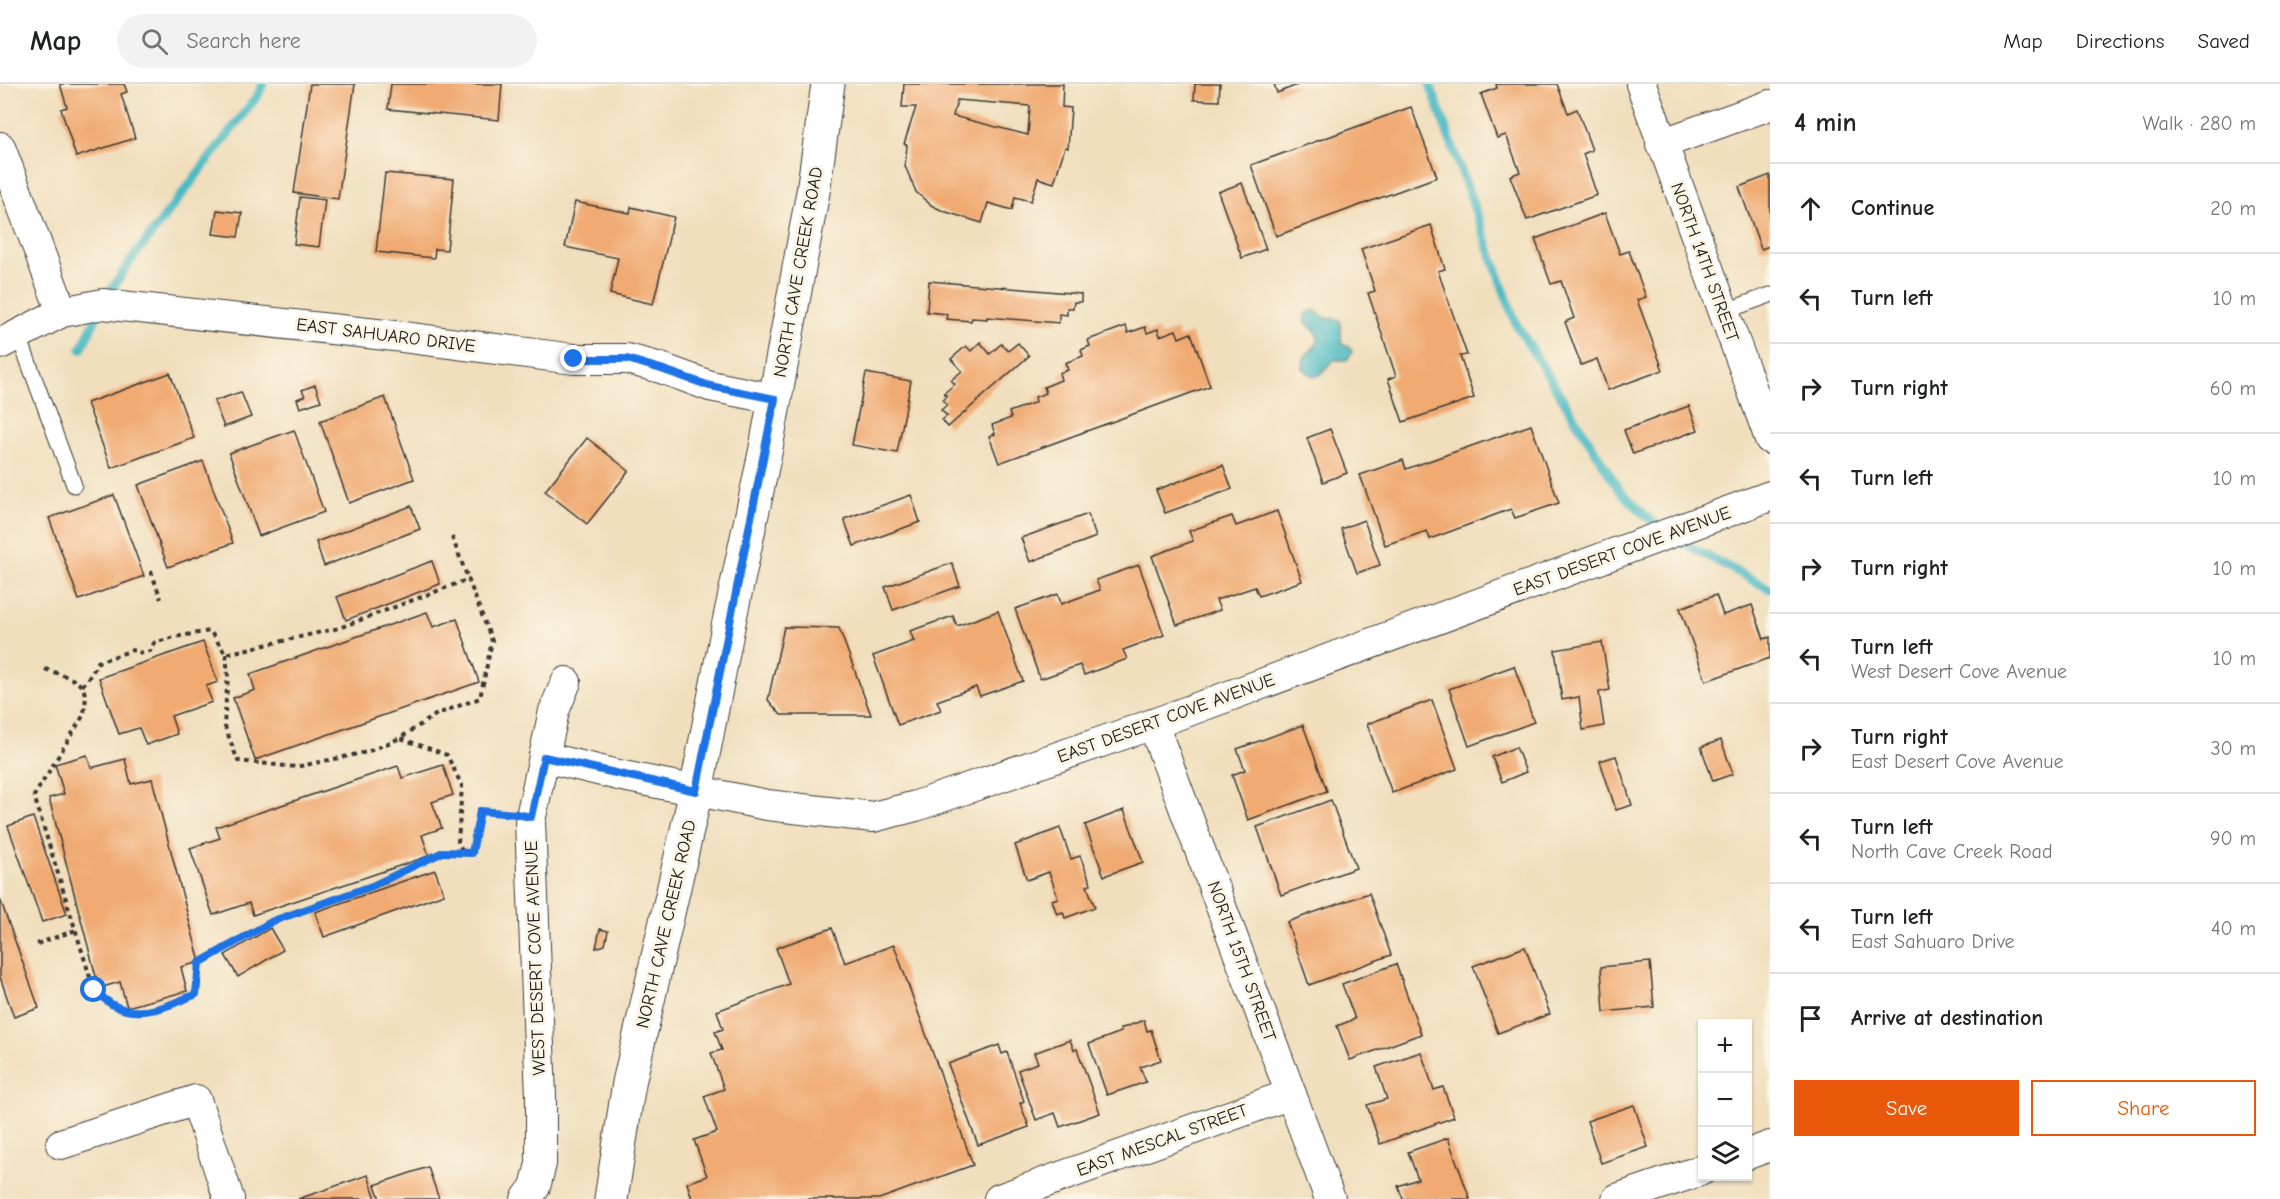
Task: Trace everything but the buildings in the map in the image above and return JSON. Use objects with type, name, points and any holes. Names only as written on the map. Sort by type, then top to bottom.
[{"type":"main road","name":"NORTH CAVE CREEK ROAD","points":[[610,1199],[629,1083],[696,791],[775,399],[813,192],[828,84]]},
{"type":"street","name":"NORTH 14TH STREET","points":[[1641,84],[1770,439]]},
{"type":"street","points":[[1661,144],[1770,105]]},
{"type":"street","points":[[0,147],[62,312]]},
{"type":"street","name":"EAST SAHUARO DRIVE","points":[[9,339],[62,312],[103,303],[574,359],[627,359],[710,386],[775,399]]},
{"type":"street","name":"EAST DESERT COVE AVENUE","points":[[544,757],[767,805],[873,817],[928,802],[1153,724],[1770,496]]},
{"type":"street","name":"WEST DESERT COVE AVENUE","points":[[526,1199],[535,1187],[541,1164],[541,1096],[530,870],[531,817],[554,711],[566,682]]},
{"type":"street","name":"NORTH 15TH STREET","points":[[1153,724],[1330,1199]]},
{"type":"street","name":"EAST MESCAL STREET","points":[[999,1199],[1291,1094]]},
{"type":"street","points":[[61,1144],[196,1100],[229,1199]]},
{"type":"street","points":[[1752,1153],[1770,1146]]},
{"type":"street","points":[[1617,1199],[1698,1171]]},
{"type":"lane","points":[[1723,312],[1770,295]]},
{"type":"lane","points":[[9,339],[74,485]]},
{"type":"path","points":[[82,686],[92,675],[98,662],[134,650],[142,654],[150,651],[154,643],[173,635],[210,631],[225,654],[228,676],[224,724],[238,761],[296,767],[367,752],[400,738],[437,714],[480,698],[492,641],[452,537]]},
{"type":"path","points":[[151,571],[161,599]]},
{"type":"path","points":[[225,654],[339,628],[469,579]]},
{"type":"path","points":[[45,669],[79,682],[86,692],[86,707],[83,716],[34,796],[94,990],[112,1005],[128,1011],[162,1009],[196,994],[199,963],[273,921],[372,886],[443,852],[472,853],[480,811],[531,817]]},
{"type":"path","points":[[400,738],[447,755],[462,786],[458,842],[463,852]]},
{"type":"path","points":[[37,944],[76,930]]},
{"type":"water","points":[[1314,310],[1324,317],[1339,320],[1342,344],[1349,347],[1352,352],[1347,360],[1334,360],[1317,376],[1313,376],[1303,368],[1304,358],[1314,348],[1318,338],[1316,332],[1304,320],[1306,313]]},
{"type":"waterway","points":[[106,298],[129,263],[258,95],[263,84]]},
{"type":"waterway","points":[[1430,84],[1516,324],[1620,491],[1662,531]]},
{"type":"waterway","points":[[81,349],[100,310]]},
{"type":"waterway","points":[[1674,538],[1770,589]]},
{"type":"route","points":[[94,990],[112,1005],[128,1011],[162,1009],[196,994],[199,963],[273,921],[372,886],[443,852],[472,853],[480,811],[531,817],[544,757],[696,791],[775,399],[710,386],[627,359],[574,359]]}]
